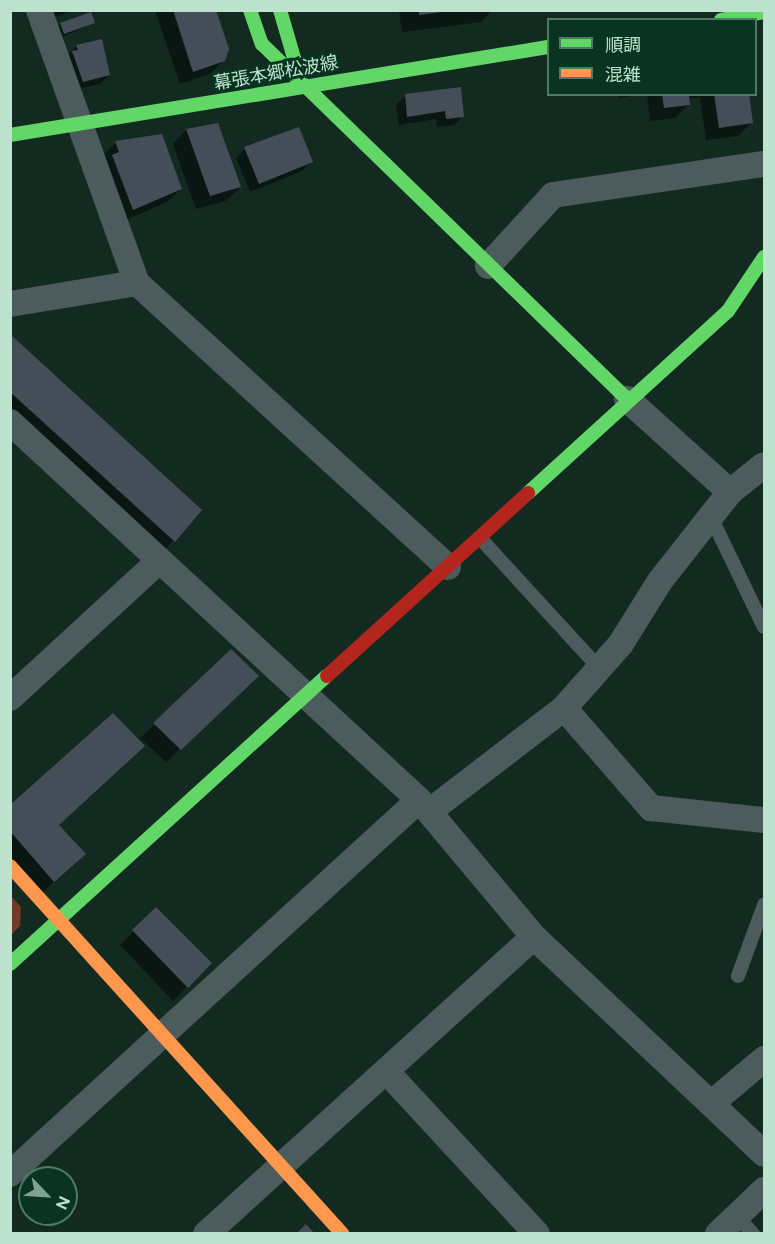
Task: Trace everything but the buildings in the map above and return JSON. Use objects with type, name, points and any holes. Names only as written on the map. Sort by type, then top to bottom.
[{"type":"street","points":[[39,10],[137,283],[448,567]]},
{"type":"street","points":[[250,10],[262,44],[303,86],[627,399],[730,492]]},
{"type":"street","points":[[280,10],[303,86]]},
{"type":"street","points":[[732,18],[765,12]]},
{"type":"street","name":"幕張本郷松波線","points":[[10,135],[547,47]]},
{"type":"street","points":[[488,266],[553,195],[765,164]]},
{"type":"street","points":[[10,964],[480,538],[627,399],[728,311],[765,257]]},
{"type":"street","points":[[10,304],[137,283]]},
{"type":"street","points":[[10,422],[159,561],[307,694],[424,806],[534,937],[713,1102],[765,1154]]},
{"type":"street","points":[[10,1174],[424,806],[564,708],[600,669],[660,580],[730,492],[765,465]]},
{"type":"street","points":[[10,698],[159,561]]},
{"type":"street","points":[[564,708],[651,808],[765,820]]},
{"type":"street","points":[[10,866],[342,1233]]},
{"type":"street","points":[[206,1233],[534,937]]},
{"type":"street","points":[[713,1102],[765,1059]]},
{"type":"street","points":[[386,1071],[537,1233]]},
{"type":"street","points":[[718,1233],[745,1225],[765,1190]]},
{"type":"lane","points":[[711,517],[765,627]]},
{"type":"lane","points":[[480,538],[600,669]]},
{"type":"lane","points":[[738,976],[765,905]]},
{"type":"shaded area","points":[[10,895],[21,907],[20,926],[11,935]]},
{"type":"traffic: fast","points":[[250,10],[262,44],[627,399]]},
{"type":"traffic: fast","points":[[280,10],[301,82]]},
{"type":"traffic: fast","points":[[732,18],[764,12]]},
{"type":"traffic: fast","points":[[10,135],[547,47]]},
{"type":"traffic: fast","points":[[528,493],[728,311],[764,257]]},
{"type":"traffic: fast","points":[[10,964],[327,676]]},
{"type":"traffic: slow","points":[[10,866],[342,1234]]},
{"type":"traffic: jam","points":[[327,676],[528,493]]}]
